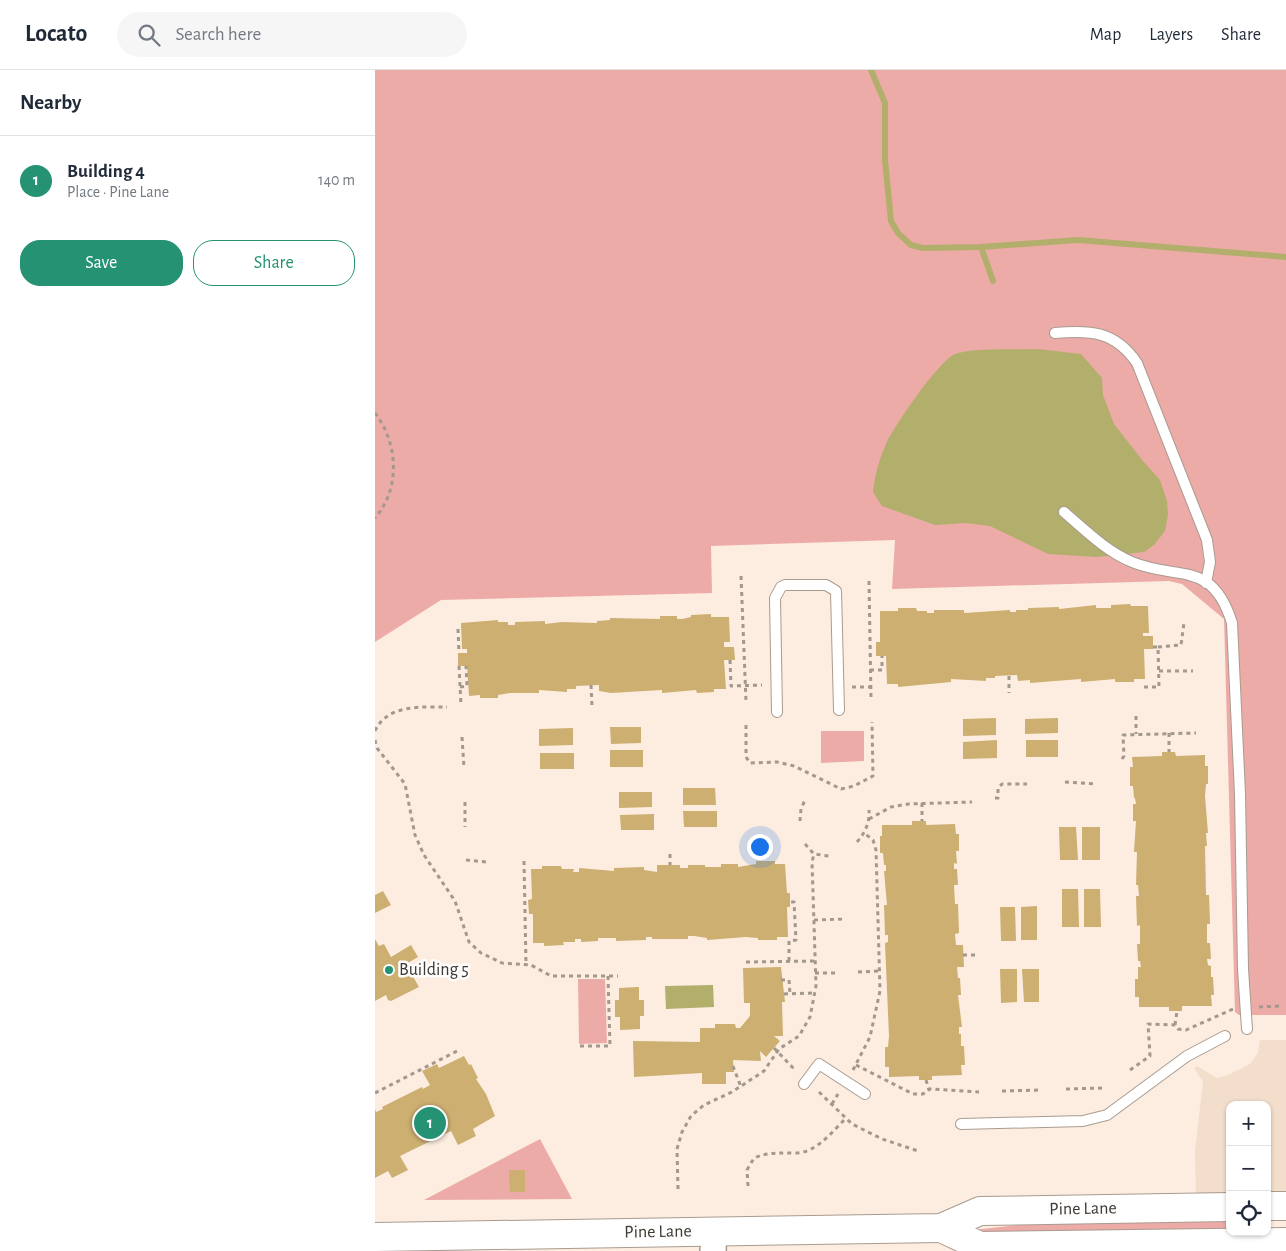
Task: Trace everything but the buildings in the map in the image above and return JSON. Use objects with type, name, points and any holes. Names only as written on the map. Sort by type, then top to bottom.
[{"type":"main road","points":[[1271,1206],[1286,1206]]},
{"type":"main road","name":"Pine Lane","points":[[375,1237],[714,1241],[941,1228],[980,1211],[1226,1207]]},
{"type":"main road","name":"Pine Lane","points":[[941,1228],[980,1246],[1286,1242]]},
{"type":"lane","points":[[1055,333],[1079,331],[1112,338],[1128,350],[1137,363],[1207,540],[1210,562],[1206,583]]},
{"type":"lane","points":[[1063,512],[1118,555],[1151,568],[1186,572],[1206,583],[1218,593],[1227,609],[1231,623],[1240,794],[1243,969],[1247,1029]]},
{"type":"lane","points":[[777,712],[775,598],[777,592],[785,585],[826,585],[836,591],[839,710]]},
{"type":"lane","points":[[961,1124],[1097,1119],[1107,1115],[1187,1056],[1225,1036]]},
{"type":"lane","points":[[804,1084],[819,1064],[865,1094]]},
{"type":"path","points":[[375,413],[390,442],[393,457],[392,484],[383,507],[375,518]]},
{"type":"path","points":[[741,576],[746,701]]},
{"type":"path","points":[[869,581],[871,698]]},
{"type":"path","points":[[1153,647],[1181,644],[1184,623]]},
{"type":"path","points":[[458,629],[459,653]]},
{"type":"path","points":[[1144,687],[1151,689],[1159,687],[1158,647]]},
{"type":"path","points":[[870,670],[882,670],[882,656]]},
{"type":"path","points":[[730,660],[731,686],[764,685]]},
{"type":"path","points":[[459,666],[461,705]]},
{"type":"path","points":[[460,687],[467,686],[466,666]]},
{"type":"path","points":[[1159,671],[1193,670]]},
{"type":"path","points":[[1009,676],[1009,693]]},
{"type":"path","points":[[591,685],[591,706]]},
{"type":"path","points":[[851,687],[871,687]]},
{"type":"path","points":[[375,731],[381,722],[395,712],[419,707],[447,707]]},
{"type":"path","points":[[1136,716],[1136,734]]},
{"type":"path","points":[[746,725],[746,757],[750,763],[785,764],[803,769],[821,782],[841,790],[855,787],[873,776],[872,722]]},
{"type":"path","points":[[1169,733],[1169,752]]},
{"type":"path","points":[[1122,759],[1124,756],[1123,735],[1196,733]]},
{"type":"path","points":[[462,737],[464,768]]},
{"type":"path","points":[[375,740],[377,748],[405,784],[415,836],[423,855],[455,901],[469,942],[481,953],[501,963],[535,966],[551,976],[618,976]]},
{"type":"path","points":[[1065,782],[1096,784]]},
{"type":"path","points":[[995,798],[998,798],[998,788],[1002,784],[1027,784]]},
{"type":"path","points":[[800,821],[805,800]]},
{"type":"path","points":[[465,802],[465,827]]},
{"type":"path","points":[[869,819],[891,807],[922,803],[972,802]]},
{"type":"path","points":[[922,803],[922,821]]},
{"type":"path","points":[[857,842],[864,833],[869,819],[869,810]]},
{"type":"path","points":[[852,1071],[873,1028],[880,991],[877,850],[873,840],[864,833]]},
{"type":"path","points":[[805,844],[815,854],[829,856]]},
{"type":"path","points":[[670,854],[670,865]]},
{"type":"path","points":[[678,1189],[677,1149],[687,1122],[704,1105],[741,1087],[764,1071],[778,1051],[794,1042],[805,1027],[813,1008],[815,960],[812,862],[815,854]]},
{"type":"path","points":[[467,860],[487,862]]},
{"type":"path","points":[[524,861],[527,906],[526,964]]},
{"type":"path","points":[[789,961],[789,941],[796,940],[794,902],[790,902]]},
{"type":"path","points":[[814,920],[846,919]]},
{"type":"path","points":[[963,955],[976,955]]},
{"type":"path","points":[[746,962],[815,960]]},
{"type":"path","points":[[858,972],[880,971]]},
{"type":"path","points":[[815,973],[835,973]]},
{"type":"path","points":[[580,1046],[610,1046],[608,976]]},
{"type":"path","points":[[781,980],[789,980],[790,994]]},
{"type":"path","points":[[784,994],[815,993]]},
{"type":"path","points":[[1130,1070],[1150,1056],[1148,1024],[1175,1025],[1178,1029],[1186,1030],[1235,1008],[1247,1009],[1279,1006]]},
{"type":"path","points":[[1175,1025],[1177,1010]]},
{"type":"path","points":[[774,1048],[797,1071]]},
{"type":"path","points":[[375,1093],[459,1050]]},
{"type":"path","points":[[856,1065],[913,1094],[919,1095],[929,1090],[979,1092]]},
{"type":"path","points":[[733,1066],[741,1087]]},
{"type":"path","points":[[926,1080],[929,1090]]},
{"type":"path","points":[[1066,1089],[1104,1088]]},
{"type":"path","points":[[1002,1091],[1042,1090]]},
{"type":"path","points":[[819,1092],[846,1118],[866,1132],[918,1152]]},
{"type":"path","points":[[832,1104],[838,1093]]},
{"type":"path","points":[[748,1186],[747,1170],[754,1158],[781,1152],[796,1153],[811,1149],[846,1118]]},
{"type":"shaded area","points":[[375,70],[1286,70],[1286,1015],[1239,1015],[1235,1012],[1224,619],[1182,584],[1169,581],[892,589],[895,540],[711,546],[712,593],[441,600],[375,642]]},
{"type":"shaded area","points":[[994,349],[1038,349],[1081,354],[1102,378],[1103,395],[1114,424],[1160,480],[1167,501],[1168,515],[1165,531],[1154,545],[1144,552],[1097,557],[1048,554],[990,526],[966,523],[935,525],[882,506],[873,492],[879,462],[891,435],[906,410],[946,361],[960,352]]},
{"type":"shaded area","points":[[821,731],[864,731],[864,761],[821,763]]},
{"type":"shaded area","points":[[578,979],[605,979],[607,1043],[579,1044]]},
{"type":"shaded area","points":[[713,985],[714,1007],[666,1009],[665,986]]},
{"type":"shaded area","points":[[1260,1040],[1286,1040],[1286,1195],[1271,1196],[1271,1101],[1226,1101],[1226,1196],[1196,1196],[1195,1150],[1203,1082],[1194,1068],[1197,1066],[1217,1078],[1226,1076],[1250,1064],[1258,1053]]},
{"type":"shaded area","points":[[540,1139],[572,1199],[424,1200]]},
{"type":"shaded area","points":[[1226,1220],[1226,1230],[973,1235],[973,1230],[1045,1222]]},
{"type":"waterway","points":[[871,70],[885,103],[885,160],[891,221],[898,233],[911,245],[923,248],[981,247],[1078,240],[1286,257]]},
{"type":"waterway","points":[[981,247],[993,281]]},
{"type":"place","name":"Building 5","points":[[389,970]]},
{"type":"place","name":"Building 4","points":[[430,1123]]}]
